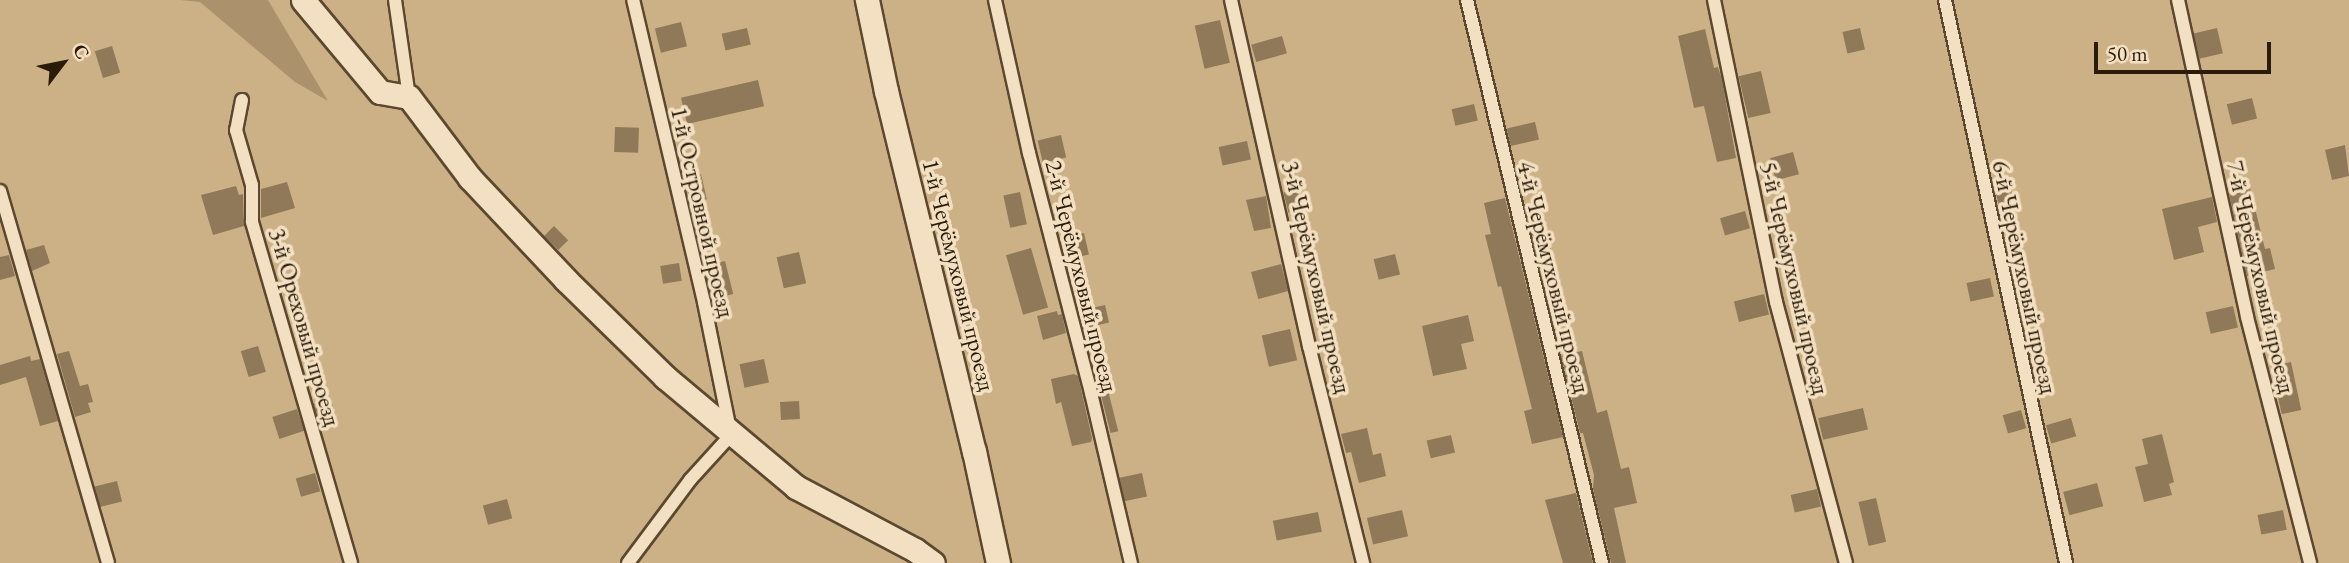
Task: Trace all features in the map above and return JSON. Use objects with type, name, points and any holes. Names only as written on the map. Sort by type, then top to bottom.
[{"type":"street","points":[[303,0],[380,92],[409,97],[470,178],[566,280],[665,377],[796,487],[915,550],[933,563]]},
{"type":"street","name":"1-й Черёмуховый проезд","points":[[867,0],[886,91],[959,388],[998,563]]},
{"type":"lane","points":[[395,0],[409,97]]},
{"type":"lane","name":"1-й Островной проезд","points":[[633,0],[704,302],[731,435]]},
{"type":"lane","name":"2-й Черёмуховый проезд","points":[[995,0],[1029,153],[1091,393],[1130,563]]},
{"type":"lane","name":"3-й Черёмуховый проезд","points":[[1231,0],[1309,346],[1363,563]]},
{"type":"lane","name":"4-й Черёмуховый проезд","points":[[1467,0],[1602,563]]},
{"type":"lane","name":"5-й Черёмуховый проезд","points":[[1714,0],[1776,302],[1846,563]]},
{"type":"lane","name":"6-й Черёмуховый проезд","points":[[1945,0],[2066,563]]},
{"type":"lane","name":"7-й Черёмуховый проезд","points":[[2178,0],[2247,317],[2310,563]]},
{"type":"lane","name":"3-й Ореховый проезд","points":[[242,100],[236,130],[252,185],[252,222],[351,563]]},
{"type":"lane","points":[[0,191],[108,563]]},
{"type":"lane","points":[[628,563],[690,480],[731,435]]},
{"type":"shaded area","points":[[0,0],[2349,0],[2349,563],[0,563]]},
{"type":"shaded area","points":[[180,0],[268,0],[328,101],[295,82],[200,2]]},
{"type":"building","points":[[1220,20],[1230,63],[1205,69],[1195,26]]},
{"type":"building","points":[[681,22],[687,46],[661,53],[655,29]]},
{"type":"building","points":[[747,28],[751,45],[725,50],[722,34]]},
{"type":"building","points":[[1860,28],[1865,49],[1847,53],[1842,32]]},
{"type":"building","points":[[2217,28],[2223,53],[2199,59],[2194,33]]},
{"type":"building","points":[[1705,29],[1714,68],[1718,67],[1722,80],[1736,158],[1717,162],[1704,106],[1694,108],[1678,36]]},
{"type":"building","points":[[1282,36],[1287,53],[1256,62],[1251,45]]},
{"type":"building","points":[[112,46],[120,73],[103,78],[95,51]]},
{"type":"building","points":[[1761,71],[1771,113],[1748,118],[1739,76]]},
{"type":"building","points":[[758,80],[764,106],[687,124],[681,98]]},
{"type":"building","points":[[2252,98],[2257,118],[2232,125],[2227,104]]},
{"type":"building","points":[[1474,104],[1478,121],[1455,126],[1452,109]]},
{"type":"building","points":[[1535,122],[1539,140],[1511,146],[1507,129]]},
{"type":"building","points":[[615,127],[639,128],[638,153],[614,152]]},
{"type":"building","points":[[1061,135],[1066,157],[1043,163],[1038,140]]},
{"type":"building","points":[[1247,141],[1251,160],[1223,166],[1219,147]]},
{"type":"building","points":[[2345,145],[2349,176],[2332,180],[2325,150]]},
{"type":"building","points":[[1793,152],[1799,174],[1776,180],[1770,158]]},
{"type":"building","points":[[701,174],[707,199],[690,203],[684,178]]},
{"type":"building","points":[[287,182],[295,208],[261,218],[261,189]]},
{"type":"building","points":[[236,186],[239,195],[243,194],[244,226],[213,235],[201,195]]},
{"type":"building","points":[[2011,188],[2016,208],[2001,212],[1995,192]]},
{"type":"building","points":[[2250,188],[2265,249],[2270,248],[2275,269],[2247,276],[2229,193]]},
{"type":"building","points":[[1297,189],[1302,209],[1288,213],[1283,192]]},
{"type":"building","points":[[1020,192],[1027,224],[1010,228],[1003,196]]},
{"type":"building","points":[[1266,196],[1271,228],[1254,231],[1246,200]]},
{"type":"building","points":[[2212,197],[2217,222],[2198,227],[2204,252],[2174,260],[2162,209]]},
{"type":"building","points":[[1505,198],[1563,437],[1532,444],[1524,411],[1532,409],[1501,286],[1498,287],[1485,235],[1491,234],[1484,203]]},
{"type":"building","points":[[1745,211],[1750,228],[1725,235],[1720,218]]},
{"type":"building","points":[[1544,219],[1557,276],[1543,280],[1529,222]]},
{"type":"building","points":[[554,226],[568,240],[558,250],[544,236]]},
{"type":"building","points":[[1084,233],[1089,254],[1072,258],[1067,237]]},
{"type":"building","points":[[44,245],[50,263],[32,271],[26,250]]},
{"type":"building","points":[[1031,248],[1048,308],[1023,315],[1006,255]]},
{"type":"building","points":[[799,252],[806,283],[784,288],[777,257]]},
{"type":"building","points":[[1395,254],[1400,274],[1379,280],[1374,259]]},
{"type":"building","points":[[9,255],[15,276],[0,280],[0,257]]},
{"type":"building","points":[[725,261],[733,294],[712,299],[704,266]]},
{"type":"building","points":[[679,263],[682,281],[663,284],[660,266]]},
{"type":"building","points":[[1281,264],[1288,291],[1258,299],[1251,272]]},
{"type":"building","points":[[1990,278],[1994,297],[1970,302],[1967,283]]},
{"type":"building","points":[[1764,294],[1769,314],[1739,322],[1734,301]]},
{"type":"building","points":[[1105,305],[1109,323],[1084,328],[1080,311]]},
{"type":"building","points":[[2233,306],[2238,327],[2211,334],[2206,312]]},
{"type":"building","points":[[1057,311],[1058,315],[1062,314],[1066,333],[1043,340],[1037,316]]},
{"type":"building","points":[[1468,315],[1474,341],[1461,344],[1467,369],[1433,376],[1422,326]]},
{"type":"building","points":[[1290,329],[1297,360],[1269,367],[1262,336]]},
{"type":"building","points":[[258,346],[266,372],[249,377],[241,351]]},
{"type":"building","points":[[69,351],[80,386],[88,384],[93,402],[88,403],[91,412],[75,417],[57,354]]},
{"type":"building","points":[[1582,351],[1597,413],[1607,410],[1621,469],[1629,467],[1637,503],[1614,508],[1626,563],[1611,563],[1593,489],[1594,475],[1583,433],[1580,433],[1561,356]]},
{"type":"building","points":[[30,356],[31,361],[40,359],[58,421],[40,426],[26,377],[0,385],[0,365]]},
{"type":"building","points":[[764,359],[769,382],[745,388],[740,364]]},
{"type":"building","points":[[2291,362],[2301,410],[2282,414],[2271,366]]},
{"type":"building","points":[[1103,370],[1118,431],[1110,433],[1095,372]]},
{"type":"building","points":[[1074,374],[1078,376],[1092,438],[1091,442],[1072,446],[1061,402],[1056,404],[1051,379]]},
{"type":"building","points":[[331,399],[337,421],[320,426],[314,404]]},
{"type":"building","points":[[799,401],[800,419],[781,420],[780,402]]},
{"type":"building","points":[[1863,408],[1868,429],[1823,440],[1818,418]]},
{"type":"building","points":[[297,409],[304,431],[279,439],[272,417]]},
{"type":"building","points":[[2021,410],[2026,428],[2008,434],[2003,415]]},
{"type":"building","points":[[2071,418],[2076,436],[2051,443],[2046,425]]},
{"type":"building","points":[[1367,428],[1373,455],[1381,453],[1386,476],[1359,483],[1351,452],[1346,453],[1341,434]]},
{"type":"building","points":[[2162,434],[2174,482],[2169,484],[2172,495],[2144,502],[2135,467],[2148,464],[2142,439]]},
{"type":"building","points":[[1451,435],[1455,453],[1431,458],[1427,441]]},
{"type":"building","points":[[315,473],[320,491],[301,497],[296,479]]},
{"type":"building","points":[[1142,473],[1147,496],[1124,501],[1120,478]]},
{"type":"building","points":[[117,481],[122,501],[100,507],[95,487]]},
{"type":"building","points":[[2097,483],[2103,506],[2069,515],[2063,492]]},
{"type":"building","points":[[1817,489],[1821,507],[1795,513],[1791,495]]},
{"type":"building","points":[[1576,493],[1593,563],[1563,563],[1545,500]]},
{"type":"building","points":[[1876,498],[1886,542],[1869,546],[1858,502]]},
{"type":"building","points":[[507,499],[512,518],[488,525],[483,505]]},
{"type":"building","points":[[1402,510],[1408,536],[1373,544],[1367,518]]},
{"type":"building","points":[[2283,510],[2287,530],[2261,535],[2257,515]]},
{"type":"building","points":[[1318,512],[1322,532],[1277,540],[1273,521]]}]
